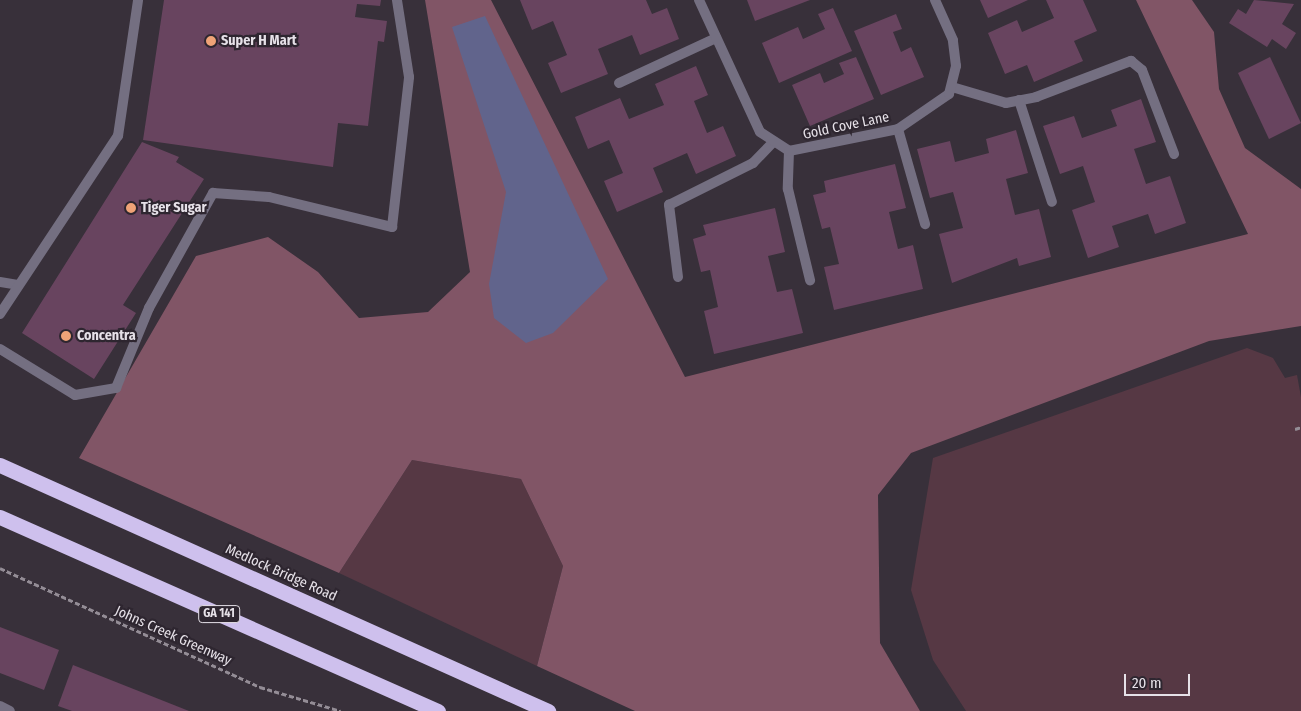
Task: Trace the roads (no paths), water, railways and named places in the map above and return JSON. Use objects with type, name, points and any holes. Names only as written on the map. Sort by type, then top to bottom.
[{"type":"highway","name":"Medlock Bridge Road","points":[[0,465],[548,711]]},
{"type":"highway","name":"GA 141","points":[[0,517],[438,711]]},
{"type":"street","points":[[0,314],[118,136],[138,0]]},
{"type":"street","points":[[0,349],[75,395],[116,388],[149,308],[213,193],[269,197],[392,227],[409,77],[397,0]]},
{"type":"street","name":"Gold Cove Lane","points":[[699,0],[760,132],[772,143],[789,151],[898,129],[926,114],[952,88]]},
{"type":"street","points":[[935,0],[953,40],[956,66],[952,88],[1006,103],[1131,61],[1142,70],[1174,154]]},
{"type":"street","points":[[619,82],[716,38]]},
{"type":"street","points":[[1019,100],[1052,202]]},
{"type":"street","points":[[898,129],[925,224]]},
{"type":"street","points":[[678,276],[669,205],[753,163],[772,143]]},
{"type":"street","points":[[789,151],[788,189],[810,280]]},
{"type":"street","points":[[0,282],[18,285]]},
{"type":"street","points":[[0,706],[10,711]]},
{"type":"water","points":[[485,16],[608,279],[553,333],[526,343],[494,318],[489,284],[506,192],[452,27]]},
{"type":"place","name":"Super H Mart","points":[[211,41]]},
{"type":"place","name":"Tiger Sugar","points":[[131,208]]},
{"type":"place","name":"Concentra","points":[[66,336]]}]
